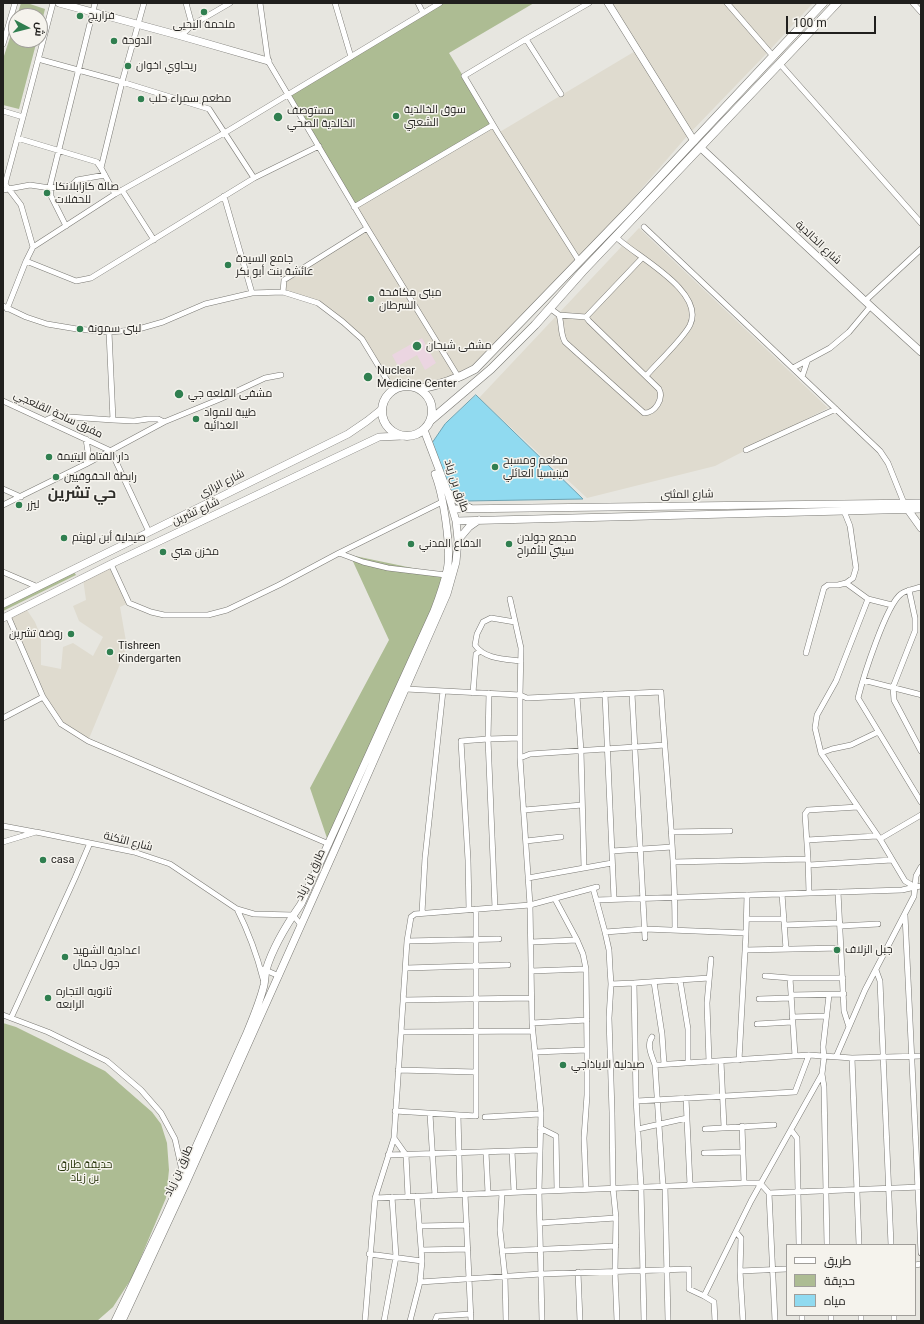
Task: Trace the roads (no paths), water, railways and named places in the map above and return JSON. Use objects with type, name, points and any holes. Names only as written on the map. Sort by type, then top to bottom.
[{"type":"main road","points":[[59,3],[268,61]]},
{"type":"main road","points":[[608,3],[694,141]]},
{"type":"main road","points":[[823,3],[560,282],[475,369],[459,378],[437,385],[419,388],[404,386],[393,390],[386,396],[382,409],[382,415],[386,426],[393,432],[402,436],[414,435],[422,431],[431,420],[491,369],[551,309],[582,272],[837,3]]},
{"type":"main road","name":"شارع الخالدية","points":[[701,148],[921,352]]},
{"type":"main road","points":[[419,388],[427,396],[432,406],[431,420]]},
{"type":"main road","name":"شارع الرازي","points":[[3,604],[348,434],[382,409]]},
{"type":"main road","points":[[115,1321],[130,1292],[246,1034],[258,1005],[264,984],[263,969],[288,923],[301,904],[434,611],[448,569],[448,550],[445,518],[439,484],[422,431]]},
{"type":"main road","name":"طارق بن زياد","points":[[122,1321],[185,1185],[447,594],[456,562],[458,540],[455,519],[448,493],[422,431]]},
{"type":"main road","name":"شارع تشرين","points":[[5,617],[111,564],[379,437],[402,436]]},
{"type":"main road","points":[[448,493],[463,505],[472,509]]},
{"type":"main road","points":[[442,502],[445,500],[450,501]]},
{"type":"main road","name":"شارع المثنى","points":[[445,518],[448,521],[453,521],[455,519],[479,520],[844,511],[906,506],[921,503]]},
{"type":"main road","points":[[906,506],[921,528]]},
{"type":"main road","name":"شارع المثنى","points":[[453,509],[906,506],[921,509]]},
{"type":"main road","points":[[458,540],[469,527],[479,520]]},
{"type":"street","points":[[3,44],[16,3]]},
{"type":"street","points":[[33,247],[21,205],[6,189],[5,184],[53,3]]},
{"type":"street","points":[[66,226],[50,196],[50,188],[95,3]]},
{"type":"street","points":[[101,168],[122,82],[144,3]]},
{"type":"street","points":[[186,3],[192,25]]},
{"type":"street","points":[[181,36],[192,25],[230,3]]},
{"type":"street","points":[[260,3],[268,61],[354,207],[459,378]]},
{"type":"street","points":[[335,3],[351,57]]},
{"type":"street","points":[[418,3],[423,13]]},
{"type":"street","points":[[393,390],[362,339],[343,322],[318,303],[283,292],[252,293],[205,304],[163,322],[135,330],[109,332],[47,324],[5,308],[33,247],[115,194],[226,132],[440,3]]},
{"type":"street","points":[[579,261],[493,125],[464,76],[589,3]]},
{"type":"street","points":[[727,3],[773,56]]},
{"type":"street","points":[[913,3],[921,12]]},
{"type":"street","points":[[526,39],[561,94]]},
{"type":"street","points":[[38,59],[209,108],[226,132],[254,178]]},
{"type":"street","points":[[780,64],[921,224]]},
{"type":"street","points":[[3,111],[23,117]]},
{"type":"street","points":[[354,207],[493,125]]},
{"type":"street","points":[[17,138],[97,162],[115,194]]},
{"type":"street","points":[[26,261],[76,282],[91,278],[254,178],[319,146]]},
{"type":"street","points":[[6,189],[30,185],[50,188],[72,185],[77,180],[105,174]]},
{"type":"street","points":[[122,190],[154,240]]},
{"type":"street","points":[[224,196],[252,293]]},
{"type":"street","points":[[644,227],[880,451],[888,463],[906,506]]},
{"type":"street","points":[[283,292],[284,280],[367,228]]},
{"type":"street","points":[[616,237],[624,245],[651,263],[684,292],[691,305],[692,314],[690,324],[681,337],[646,376]]},
{"type":"street","points":[[793,368],[807,362],[830,348],[849,332],[868,304],[921,249]]},
{"type":"street","points":[[586,317],[642,258]]},
{"type":"street","points":[[551,309],[559,314],[586,317],[646,376],[661,393],[661,399],[658,404],[650,412],[644,413],[565,342],[561,336],[562,322],[559,314]]},
{"type":"street","points":[[109,332],[113,420]]},
{"type":"street","points":[[802,377],[807,362]]},
{"type":"street","points":[[3,506],[164,422],[220,399],[265,378],[281,375]]},
{"type":"street","name":"مفرق ساحة القلعجي","points":[[3,401],[111,451],[149,532]]},
{"type":"street","points":[[746,450],[836,409]]},
{"type":"street","points":[[46,420],[55,416],[134,421],[148,419],[164,422]]},
{"type":"street","points":[[86,439],[88,452],[86,464]]},
{"type":"street","points":[[3,489],[21,497]]},
{"type":"street","points":[[111,564],[128,603],[150,612],[164,615],[208,615],[227,610],[279,585],[339,553],[442,502]]},
{"type":"street","points":[[806,653],[824,588],[828,585],[846,583],[853,578],[856,568],[850,526],[844,511]]},
{"type":"street","points":[[339,553],[363,562],[388,568],[446,575]]},
{"type":"street","points":[[3,572],[38,587]]},
{"type":"street","points":[[846,583],[868,599],[892,605]]},
{"type":"street","points":[[921,587],[909,590],[900,595],[887,613],[858,698],[921,802]]},
{"type":"street","points":[[909,590],[915,618],[914,630],[893,687],[894,700],[921,751]]},
{"type":"street","points":[[510,599],[521,648],[520,758],[530,905],[532,1023],[540,1114],[539,1191],[542,1321]]},
{"type":"street","points":[[868,599],[836,681],[817,715],[815,728],[821,753],[879,838],[905,881],[915,887]]},
{"type":"street","points":[[5,617],[43,697],[61,724],[88,741],[329,844]]},
{"type":"street","points":[[515,622],[491,618],[482,622],[477,634],[475,645],[479,652],[492,657],[521,661]]},
{"type":"street","points":[[914,630],[921,630]]},
{"type":"street","points":[[474,693],[476,654],[479,652]]},
{"type":"street","points":[[863,680],[921,695]]},
{"type":"street","points":[[406,689],[520,695],[527,698],[661,692],[673,862],[675,930]]},
{"type":"street","points":[[422,913],[425,858],[443,691]]},
{"type":"street","points":[[489,694],[488,739],[495,908]]},
{"type":"street","points":[[605,694],[614,899]]},
{"type":"street","points":[[632,694],[645,938]]},
{"type":"street","points":[[577,696],[581,751],[584,868]]},
{"type":"street","points":[[3,718],[43,697]]},
{"type":"street","points":[[821,753],[852,745],[878,732]]},
{"type":"street","points":[[469,910],[468,860],[461,741],[520,738]]},
{"type":"street","points":[[520,758],[530,754],[665,745]]},
{"type":"street","points":[[524,810],[582,805]]},
{"type":"street","points":[[809,893],[805,814],[808,810],[858,807]]},
{"type":"street","points":[[807,840],[879,838],[921,815]]},
{"type":"street","points":[[3,826],[36,832]]},
{"type":"street","points":[[671,832],[730,831]]},
{"type":"street","name":"شارع الثكنة","points":[[3,842],[36,832],[134,852],[170,864],[237,909]]},
{"type":"street","points":[[526,841],[561,837]]},
{"type":"street","points":[[10,1018],[90,843]]},
{"type":"street","points":[[612,851],[672,847]]},
{"type":"street","points":[[673,862],[808,859]]},
{"type":"street","points":[[808,866],[892,860]]},
{"type":"street","points":[[528,878],[612,863]]},
{"type":"street","points":[[836,1057],[876,970],[914,896],[916,876],[921,867]]},
{"type":"street","points":[[596,900],[838,892],[905,889],[921,886]]},
{"type":"street","points":[[364,1321],[375,1198],[394,1138],[407,941],[411,917],[415,914],[422,913],[530,905],[595,888],[596,900],[609,950],[611,984],[609,1018],[613,1188],[616,1218],[617,1321]]},
{"type":"street","points":[[838,892],[844,1011],[849,1027]]},
{"type":"street","points":[[782,894],[786,949]]},
{"type":"street","points":[[739,1060],[747,895]]},
{"type":"street","points":[[554,899],[577,940],[583,954],[586,969],[587,1095],[584,1138],[586,1189]]},
{"type":"street","points":[[237,909],[254,914],[293,916],[300,925]]},
{"type":"street","points":[[237,909],[263,969],[278,976]]},
{"type":"street","points":[[395,1111],[476,1116],[476,909]]},
{"type":"street","points":[[904,915],[920,1187],[921,1252]]},
{"type":"street","points":[[747,919],[840,925],[878,924]]},
{"type":"street","points":[[605,932],[645,929],[746,933]]},
{"type":"street","points":[[407,941],[499,939]]},
{"type":"street","points":[[531,942],[577,940]]},
{"type":"street","points":[[745,950],[841,948]]},
{"type":"street","points":[[709,1062],[707,1003],[711,959]]},
{"type":"street","points":[[406,968],[508,965]]},
{"type":"street","points":[[531,971],[586,969]]},
{"type":"street","points":[[876,970],[880,981],[890,1188],[891,1244]]},
{"type":"street","points":[[765,976],[790,978],[843,978]]},
{"type":"street","points":[[611,984],[709,978]]},
{"type":"street","points":[[790,978],[795,1056]]},
{"type":"street","points":[[680,980],[688,1029],[688,1063]]},
{"type":"street","points":[[654,982],[662,1034],[664,1064]]},
{"type":"street","points":[[634,983],[644,1321]]},
{"type":"street","points":[[758,999],[844,994]]},
{"type":"street","points":[[827,1244],[824,1087],[822,1074],[824,1057],[823,1047],[829,995]]},
{"type":"street","points":[[403,1000],[532,998]]},
{"type":"street","points":[[3,1015],[48,1032],[107,1061],[141,1090],[161,1113],[175,1138],[183,1175]]},
{"type":"street","points":[[757,1024],[826,1016]]},
{"type":"street","points":[[532,1023],[587,1020]]},
{"type":"street","points":[[401,1032],[533,1031]]},
{"type":"street","points":[[652,1037],[649,1040],[650,1051],[655,1065],[664,1186],[668,1321]]},
{"type":"street","points":[[535,1052],[587,1050]]},
{"type":"street","points":[[655,1065],[809,1055],[852,1058],[921,1056]]},
{"type":"street","points":[[637,1101],[794,1092],[809,1055]]},
{"type":"street","points":[[852,1058],[859,1244]]},
{"type":"street","points":[[721,1061],[724,1127]]},
{"type":"street","points":[[398,1070],[476,1072]]},
{"type":"street","points":[[704,1296],[760,1183],[822,1074]]},
{"type":"street","points":[[686,1098],[690,1185]]},
{"type":"street","points":[[430,1114],[435,1196]]},
{"type":"street","points":[[485,1117],[540,1114]]},
{"type":"street","points":[[458,1115],[462,1194],[467,1225],[468,1278],[471,1321]]},
{"type":"street","points":[[638,1129],[687,1118]]},
{"type":"street","points":[[705,1129],[774,1125]]},
{"type":"street","points":[[742,1126],[744,1183]]},
{"type":"street","points":[[540,1128],[556,1136],[557,1190]]},
{"type":"street","points":[[791,1130],[797,1138],[799,1244]]},
{"type":"street","points":[[394,1138],[406,1155],[408,1196]]},
{"type":"street","points":[[388,1155],[540,1150]]},
{"type":"street","points":[[512,1151],[514,1192]]},
{"type":"street","points":[[486,1152],[488,1193]]},
{"type":"street","points":[[704,1153],[743,1152]]},
{"type":"street","points":[[375,1198],[760,1183],[769,1192],[775,1321]]},
{"type":"street","points":[[769,1192],[920,1187]]},
{"type":"street","points":[[502,1193],[500,1230],[505,1276],[506,1321]]},
{"type":"street","points":[[410,1321],[420,1282],[422,1261],[417,1196]]},
{"type":"street","points":[[384,1321],[396,1258],[392,1197]]},
{"type":"street","points":[[540,1223],[616,1218]]},
{"type":"street","points":[[420,1226],[467,1225]]},
{"type":"street","points":[[736,1232],[740,1238],[743,1321]]},
{"type":"street","points":[[502,1251],[616,1246]]},
{"type":"street","points":[[422,1250],[468,1249]]},
{"type":"street","points":[[369,1254],[422,1261]]},
{"type":"street","points":[[420,1282],[578,1272],[689,1269],[689,1289],[714,1302],[715,1321]]},
{"type":"street","points":[[740,1271],[786,1269]]},
{"type":"street","points":[[578,1272],[580,1321]]},
{"type":"street","points":[[435,1321],[436,1316],[471,1314]]},
{"type":"water","name":"مطعم ومسبح فينيسيا العائلي","points":[[476,395],[583,499],[466,501],[450,490],[432,443],[445,424]]},
{"type":"place","name":"ملحمة اليحيى","points":[[204,12]]},
{"type":"place","name":"فراريج","points":[[80,16]]},
{"type":"place","name":"الدوحة","points":[[114,41]]},
{"type":"place","name":"ريحاوي اخوان","points":[[128,66]]},
{"type":"place","name":"مطعم سمراء حلب","points":[[141,99]]},
{"type":"place","name":"سوق الخالدية الشعبي","points":[[396,116]]},
{"type":"place","name":"مستوصف الخالدية الصحي","points":[[278,117]]},
{"type":"place","name":"صالة كازابلانكا للحفلات","points":[[47,193]]},
{"type":"place","name":"جامع السيدة عائشة بنت أبو بكر","points":[[228,265]]},
{"type":"place","name":"مبنى مكافحة السرطان","points":[[371,299]]},
{"type":"place","name":"لبنى سمونة","points":[[80,329]]},
{"type":"place","name":"مشفى شيحان","points":[[417,346]]},
{"type":"place","name":"Nuclear Medicine Center","points":[[368,377]]},
{"type":"place","name":"مشفى القلعه جي","points":[[179,394]]},
{"type":"place","name":"طيبة للمواد الغذائية","points":[[196,419]]},
{"type":"place","name":"دار الفتاة اليتيمة","points":[[49,457]]},
{"type":"place","name":"مطعم ومسبح فينيسيا العائلي","points":[[495,467]]},
{"type":"place","name":"رابطة الحقوقيين","points":[[56,477]]},
{"type":"place","name":"ليزر","points":[[19,505]]},
{"type":"place","name":"صيدلية أبن لهيثم","points":[[64,538]]},
{"type":"place","name":"الدفاع المدني","points":[[411,544]]},
{"type":"place","name":"مجمع جولدن سيتي للأفراح","points":[[509,544]]},
{"type":"place","name":"مخزن هني","points":[[163,552]]},
{"type":"place","name":"روضة تشرين","points":[[71,634]]},
{"type":"place","name":"Tishreen Kindergarten","points":[[110,652]]},
{"type":"place","name":"casa","points":[[43,860]]},
{"type":"place","name":"جبل الزلاف","points":[[837,950]]},
{"type":"place","name":"اعدادية الشهيد جول جمال","points":[[65,957]]},
{"type":"place","name":"ثانويه التجاره الرابعه","points":[[48,998]]},
{"type":"place","name":"صيدلية الاياذاجي","points":[[563,1065]]},
{"type":"district","name":"حي تشرين","points":[[82,494]]},
{"type":"park label","name":"حديقة طارق بن زياد","points":[[85,1171]]}]
